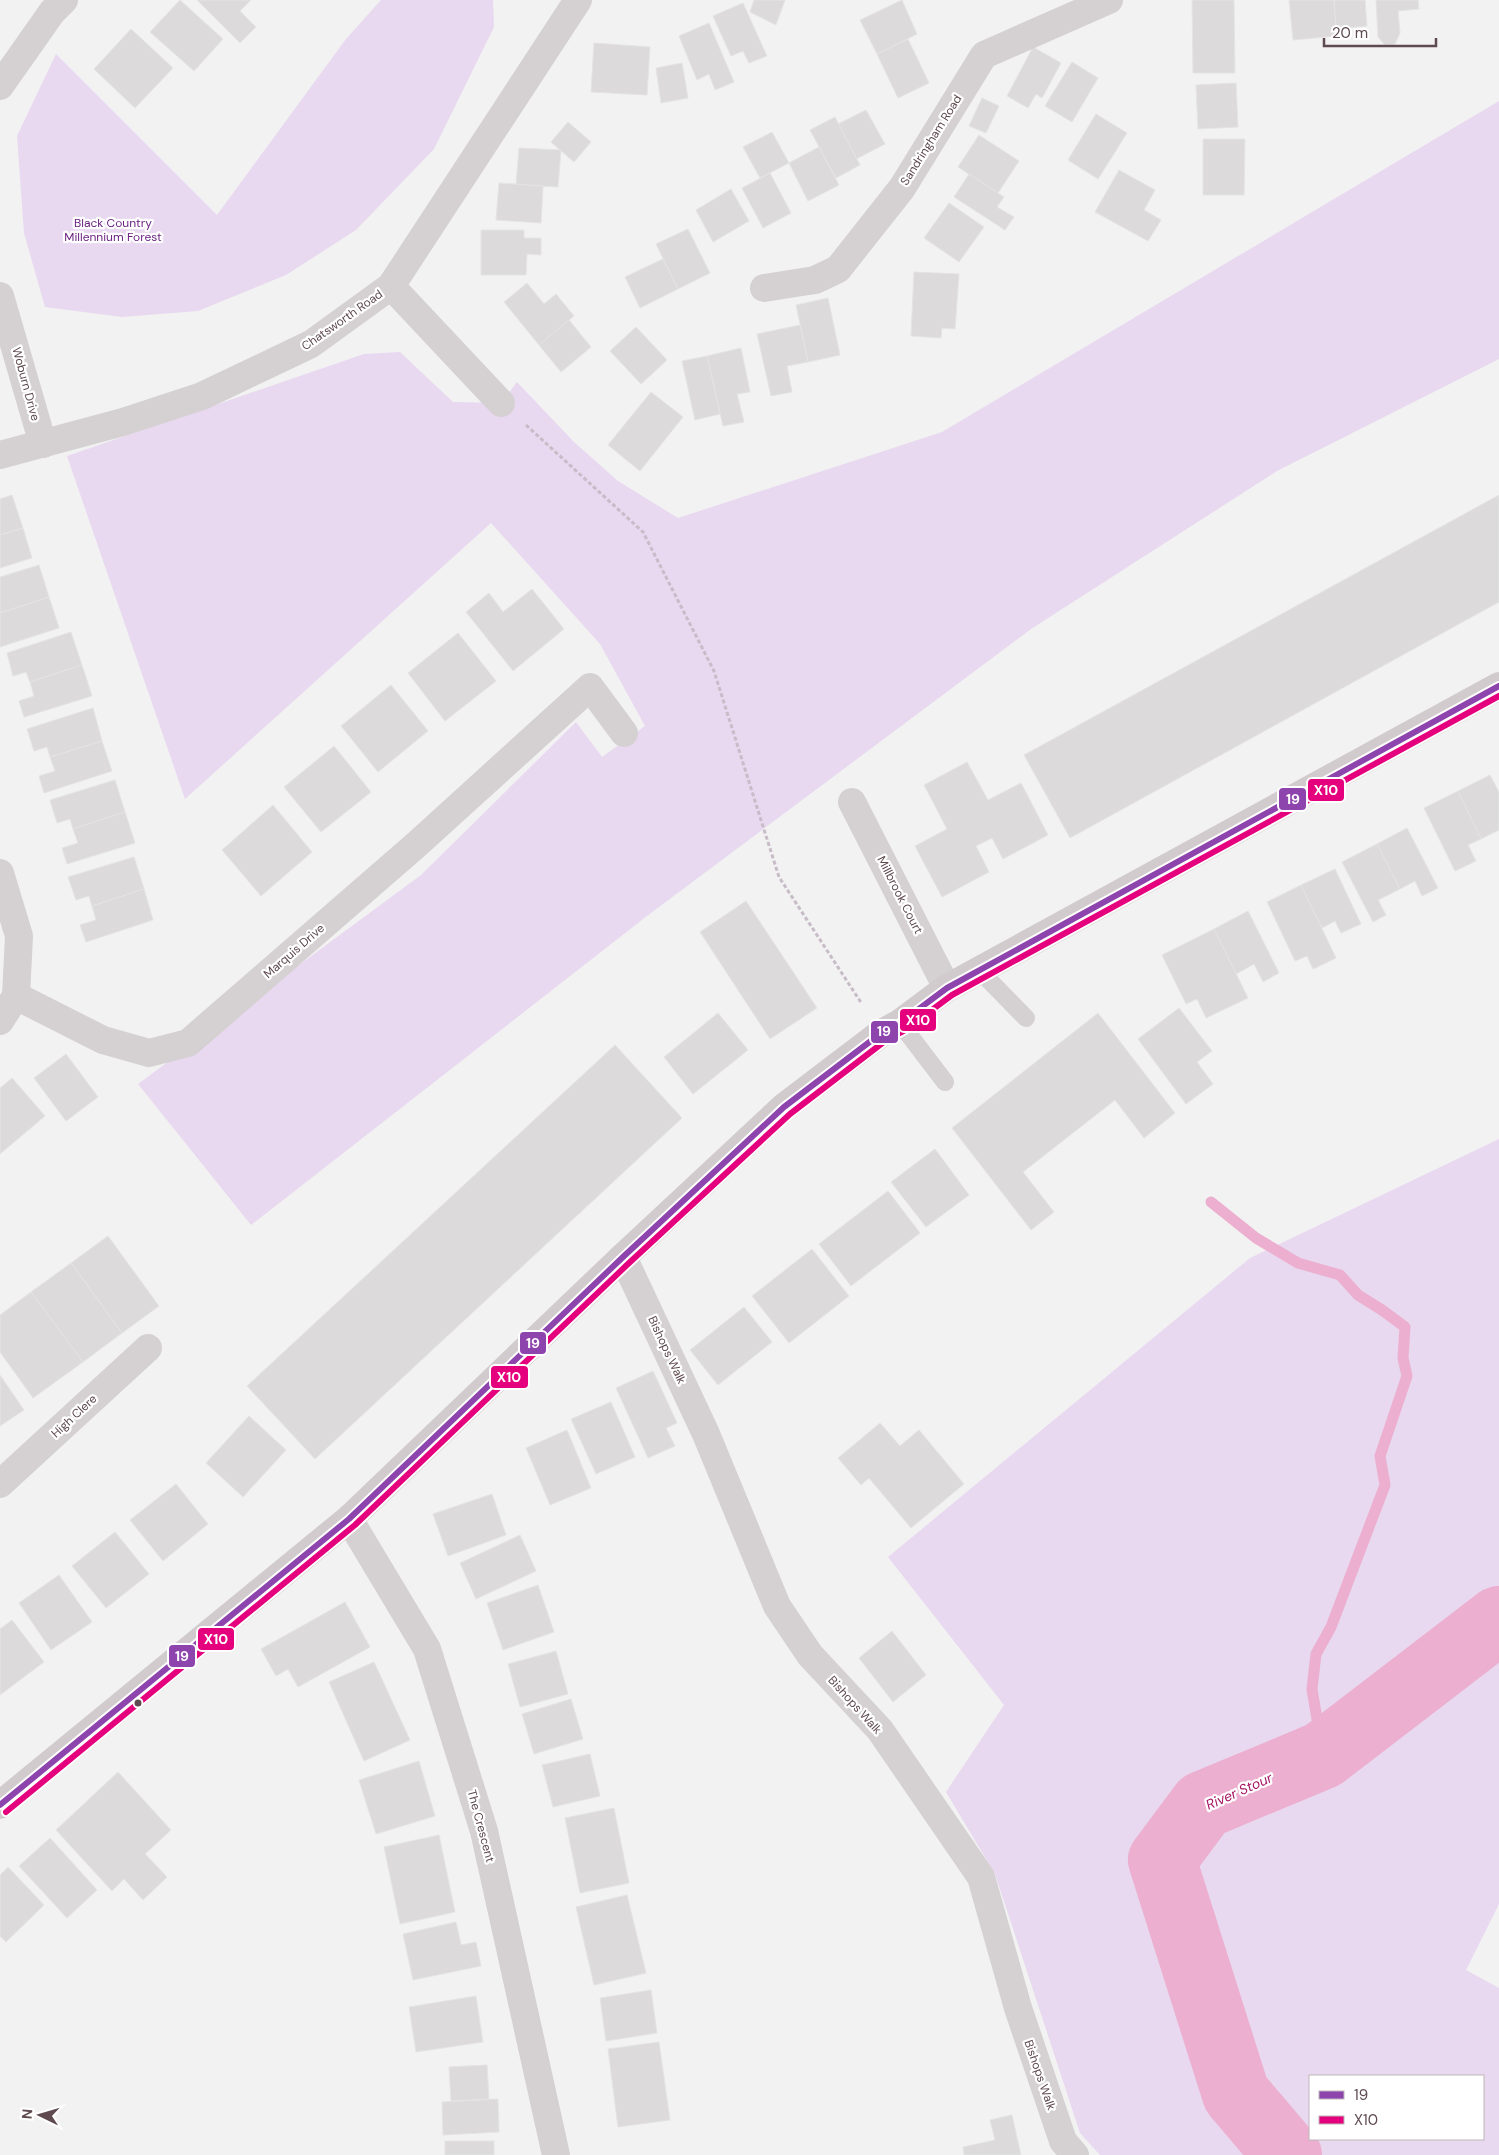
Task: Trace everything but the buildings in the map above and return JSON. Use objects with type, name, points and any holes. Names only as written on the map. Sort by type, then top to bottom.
[{"type":"main road","points":[[2,1800],[348,1519],[623,1257],[784,1107],[947,988],[1499,686]]},
{"type":"street","points":[[0,86],[52,12],[64,0]]},
{"type":"street","name":"Chatsworth Road","points":[[0,455],[123,422],[202,396],[312,344],[391,286],[578,0]]},
{"type":"street","name":"Sandringham Road","points":[[764,288],[815,280],[838,269],[902,188],[984,55],[1109,0]]},
{"type":"street","points":[[391,286],[501,403]]},
{"type":"street","name":"Woburn Drive","points":[[0,296],[42,444]]},
{"type":"street","name":"Marquis Drive","points":[[16,996],[103,1040],[130,1048],[149,1053],[188,1043],[416,845],[590,687],[624,733]]},
{"type":"street","name":"Millbrook Court","points":[[852,802],[947,988]]},
{"type":"street","points":[[0,873],[19,936],[16,996],[0,1021]]},
{"type":"street","name":"Bishops Walk","points":[[623,1257],[706,1434],[778,1606],[810,1656],[880,1730],[981,1877],[1018,2008],[1063,2141],[1075,2155]]},
{"type":"street","name":"High Clere","points":[[0,1484],[148,1348]]},
{"type":"street","name":"The Crescent","points":[[348,1519],[427,1649],[484,1831],[556,2155]]},
{"type":"lane","points":[[979,970],[1026,1018]]},
{"type":"lane","points":[[890,1029],[945,1082]]},
{"type":"path","points":[[501,403],[643,532],[714,671],[779,877],[869,1014],[890,1029]]},
{"type":"green space","name":"Black Country Millennium Forest","points":[[381,0],[493,0],[494,27],[434,149],[356,230],[286,275],[198,311],[122,317],[45,307],[24,233],[17,136],[56,54],[217,215],[346,39]]},
{"type":"green space","points":[[1499,101],[1499,359],[1277,471],[1031,629],[647,916],[251,1225],[138,1084],[421,875],[576,722],[602,757],[645,726],[600,644],[491,523],[185,799],[67,456],[364,354],[400,352],[453,402],[501,403],[517,382],[574,442],[618,481],[678,518],[942,432]]},
{"type":"green space","points":[[1499,1139],[1499,1904],[1466,1970],[1499,1988],[1499,2155],[1100,2155],[1080,2133],[995,1874],[946,1792],[1004,1705],[888,1557],[1250,1258]]},
{"type":"waterway","points":[[1211,1202],[1256,1238],[1298,1263],[1340,1275],[1358,1295],[1405,1327],[1403,1358],[1407,1376],[1380,1456],[1385,1485],[1331,1627],[1316,1654],[1312,1689],[1323,1755]]},
{"type":"waterway","name":"River Stour","points":[[1288,2155],[1236,2094],[1162,1860],[1203,1805],[1323,1755],[1499,1620]]},
{"type":"transit line","name":"19","points":[[0,1805],[349,1519],[623,1257],[784,1107],[880,1034],[900,1023],[947,988],[1499,686]]},
{"type":"transit line","name":"X10","points":[[6,1812],[355,1525],[629,1263],[790,1114],[885,1041],[905,1030],[952,995],[1499,696]]}]
